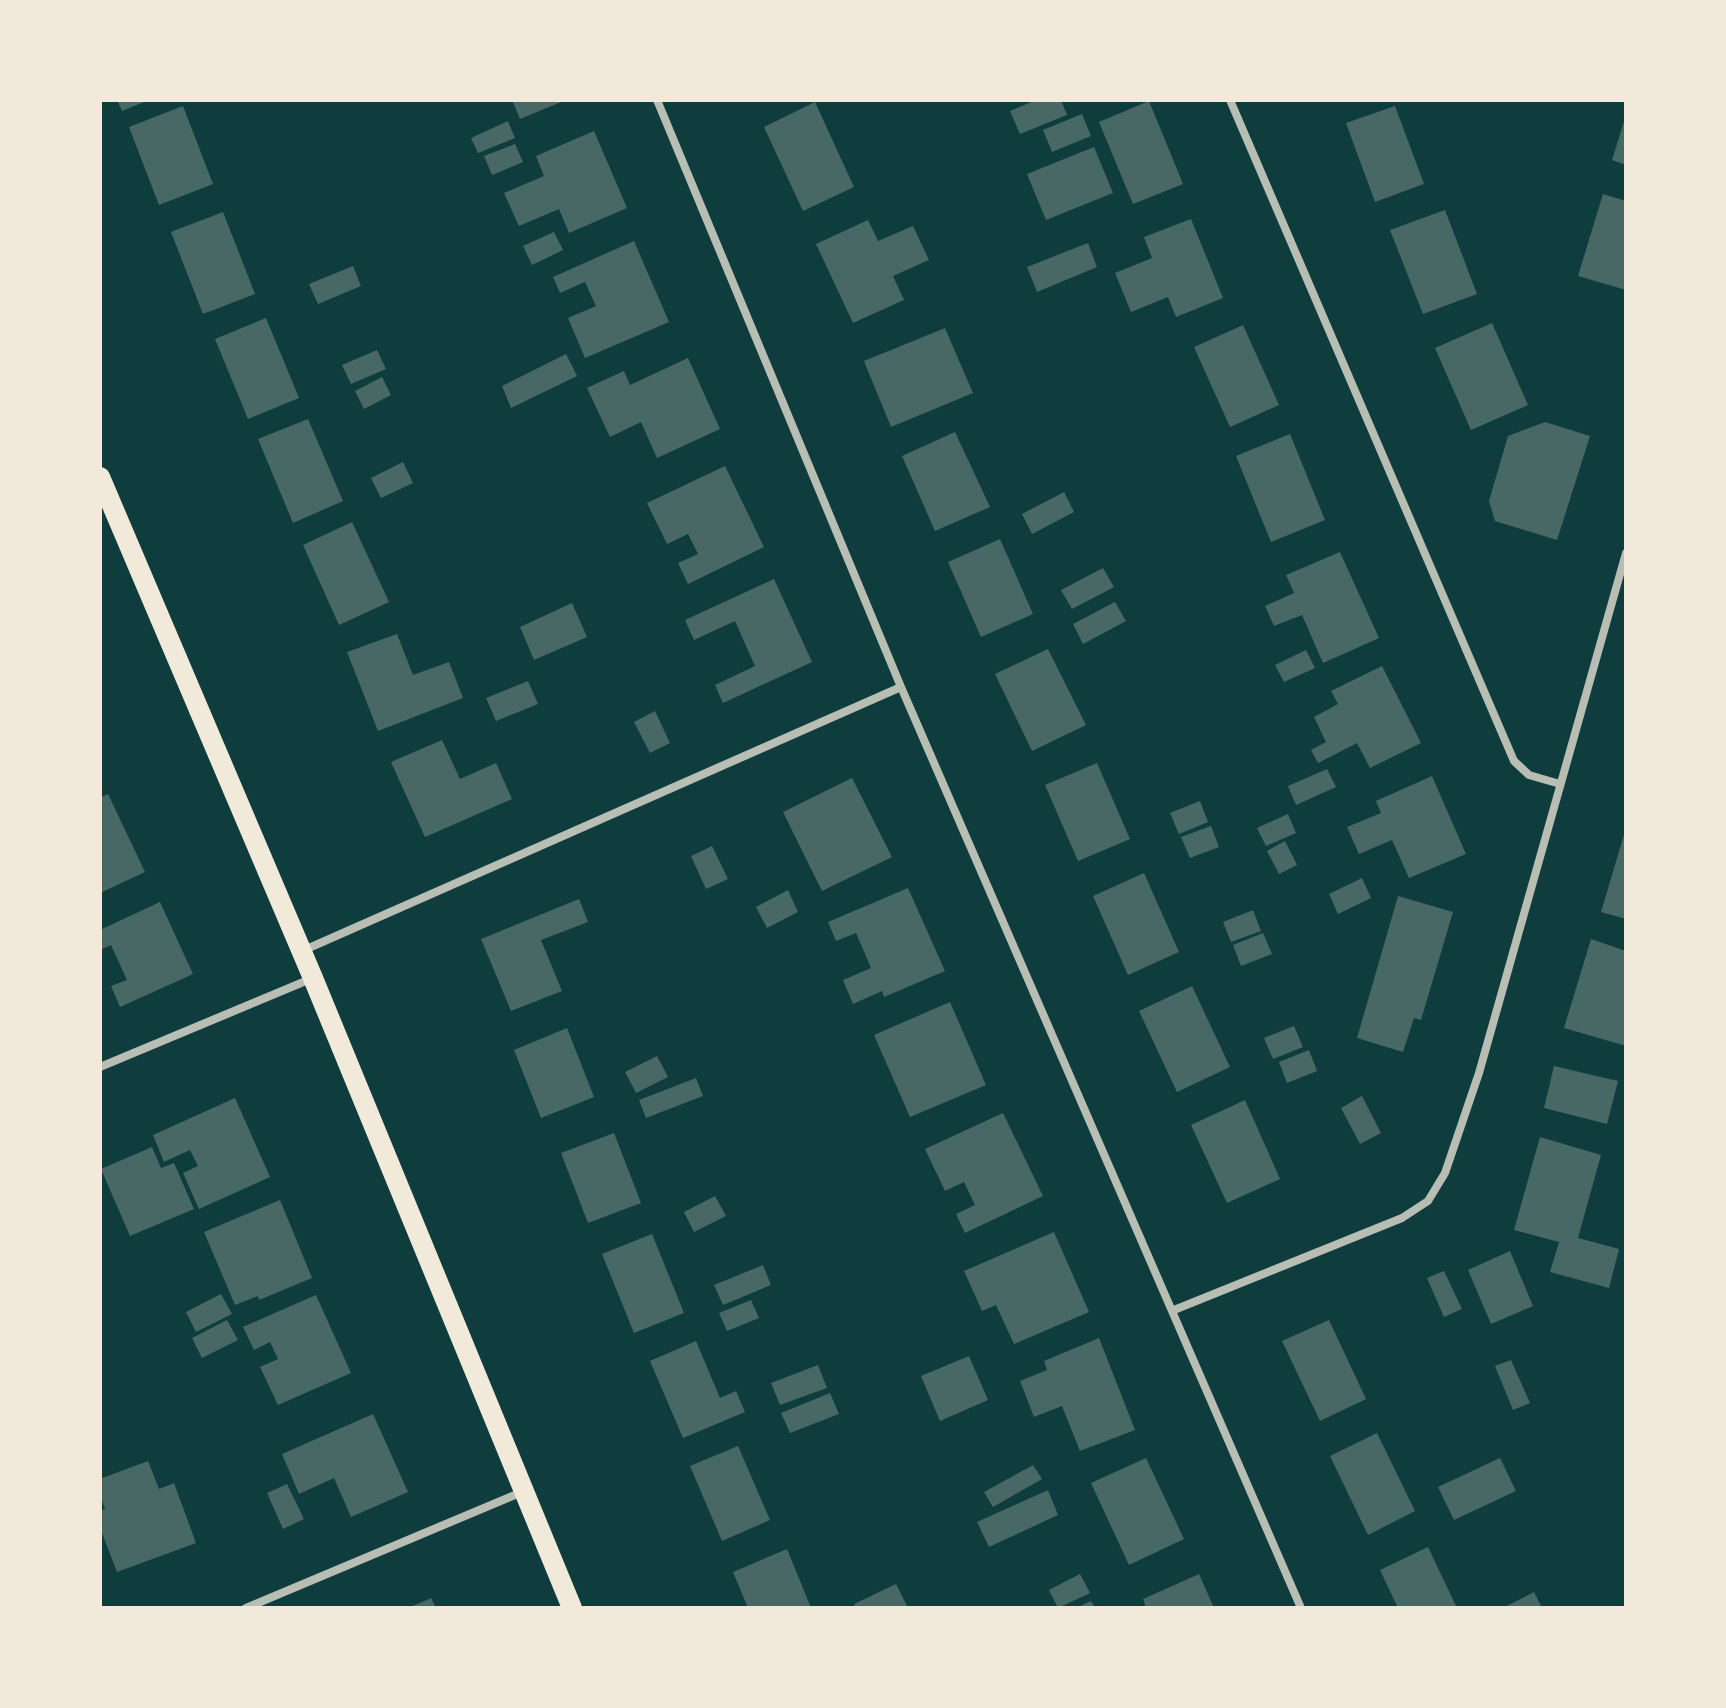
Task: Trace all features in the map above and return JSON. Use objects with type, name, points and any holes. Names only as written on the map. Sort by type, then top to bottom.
[{"type":"main road","points":[[100,477],[313,978],[572,1608]]},
{"type":"street","points":[[657,100],[901,687],[1301,1608]]},
{"type":"street","points":[[1230,100],[1514,761],[1529,775],[1560,784]]},
{"type":"street","points":[[1174,1310],[1402,1218],[1428,1201],[1445,1173],[1479,1073],[1626,553]]},
{"type":"street","points":[[301,951],[901,687]]},
{"type":"street","points":[[100,1067],[313,978]]},
{"type":"street","points":[[246,1608],[524,1491]]},
{"type":"building","points":[[117,100],[149,100],[122,111]]},
{"type":"building","points":[[512,100],[566,100],[520,119]]},
{"type":"building","points":[[1036,100],[1061,100],[1067,115],[1020,134],[1010,111]]},
{"type":"building","points":[[1149,101],[1183,184],[1133,204],[1099,122]]},
{"type":"building","points":[[815,102],[854,187],[803,211],[764,127]]},
{"type":"building","points":[[183,106],[213,184],[159,205],[129,127]]},
{"type":"building","points":[[1395,106],[1424,184],[1375,202],[1346,123]]},
{"type":"building","points":[[1082,114],[1091,136],[1052,152],[1043,130]]},
{"type":"building","points":[[1626,115],[1626,165],[1612,160]]},
{"type":"building","points":[[508,121],[515,138],[478,153],[471,138]]},
{"type":"building","points":[[594,131],[627,208],[569,233],[559,209],[519,226],[504,193],[544,176],[536,156]]},
{"type":"building","points":[[515,144],[523,162],[492,175],[484,156]]},
{"type":"building","points":[[1094,147],[1113,193],[1046,220],[1027,174]]},
{"type":"building","points":[[1603,194],[1626,201],[1626,290],[1578,276]]},
{"type":"building","points":[[1445,210],[1477,294],[1423,314],[1390,230]]},
{"type":"building","points":[[223,212],[255,294],[203,314],[171,232]]},
{"type":"building","points":[[1191,219],[1223,298],[1176,317],[1168,297],[1131,312],[1115,273],[1152,258],[1144,237]]},
{"type":"building","points":[[868,220],[878,241],[913,226],[929,260],[893,276],[904,300],[853,323],[816,244]]},
{"type":"building","points":[[554,232],[563,250],[532,265],[523,246]]},
{"type":"building","points":[[634,241],[669,322],[585,358],[568,318],[596,306],[585,282],[560,293],[553,277]]},
{"type":"building","points":[[1088,243],[1097,267],[1037,292],[1027,267]]},
{"type":"building","points":[[353,266],[361,286],[318,304],[309,284]]},
{"type":"building","points":[[266,318],[299,398],[248,419],[215,339]]},
{"type":"building","points":[[1492,323],[1528,405],[1471,430],[1435,348]]},
{"type":"building","points":[[1243,325],[1279,405],[1230,427],[1194,347]]},
{"type":"building","points":[[945,328],[973,393],[891,427],[864,361]]},
{"type":"building","points":[[377,350],[386,369],[351,384],[342,365]]},
{"type":"building","points":[[566,354],[577,376],[511,408],[502,386]]},
{"type":"building","points":[[688,358],[720,429],[657,458],[641,422],[610,437],[587,388],[624,371],[630,385]]},
{"type":"building","points":[[382,377],[391,395],[364,409],[355,391]]},
{"type":"building","points":[[308,419],[343,501],[293,523],[258,439]]},
{"type":"building","points":[[1545,422],[1590,436],[1557,540],[1495,521],[1489,501],[1508,436]]},
{"type":"building","points":[[955,432],[990,507],[935,531],[902,456]]},
{"type":"building","points":[[1290,434],[1325,520],[1271,542],[1236,456]]},
{"type":"building","points":[[403,462],[413,483],[381,498],[371,478]]},
{"type":"building","points":[[725,466],[764,547],[688,584],[678,563],[698,554],[688,534],[667,544],[647,503]]},
{"type":"building","points":[[1064,492],[1074,512],[1032,534],[1022,514]]},
{"type":"building","points":[[352,522],[389,602],[339,625],[303,545]]},
{"type":"building","points":[[1000,539],[1033,614],[981,637],[948,562]]},
{"type":"building","points":[[1340,552],[1379,638],[1323,663],[1302,615],[1274,626],[1265,606],[1294,593],[1286,575]]},
{"type":"building","points":[[1103,568],[1114,587],[1072,609],[1061,590]]},
{"type":"building","points":[[774,579],[812,662],[723,703],[715,685],[755,666],[735,621],[694,640],[685,620]]},
{"type":"building","points":[[1115,602],[1126,621],[1083,644],[1073,624]]},
{"type":"building","points":[[572,603],[587,637],[534,660],[520,627]]},
{"type":"building","points":[[397,634],[413,675],[449,662],[463,698],[378,731],[347,652]]},
{"type":"building","points":[[1048,649],[1086,725],[1032,751],[995,674]]},
{"type":"building","points":[[1306,650],[1315,668],[1284,682],[1275,665]]},
{"type":"building","points":[[1382,666],[1421,743],[1370,768],[1357,743],[1318,763],[1311,750],[1326,742],[1314,717],[1338,704],[1331,691]]},
{"type":"building","points":[[528,681],[538,704],[496,721],[486,698]]},
{"type":"building","points":[[655,711],[670,743],[650,753],[634,722]]},
{"type":"building","points":[[442,740],[460,779],[496,763],[512,799],[425,837],[391,762]]},
{"type":"building","points":[[1097,763],[1130,839],[1078,861],[1045,785]]},
{"type":"building","points":[[1327,769],[1336,787],[1296,805],[1288,786]]},
{"type":"building","points":[[1432,776],[1466,854],[1409,878],[1392,840],[1359,854],[1347,827],[1381,813],[1376,801]]},
{"type":"building","points":[[852,778],[892,857],[822,891],[783,812]]},
{"type":"building","points":[[108,794],[145,872],[100,893],[100,798]]},
{"type":"building","points":[[1200,801],[1208,822],[1179,834],[1170,813]]},
{"type":"building","points":[[1288,814],[1296,833],[1266,846],[1257,828]]},
{"type":"building","points":[[1211,826],[1219,847],[1190,858],[1181,837]]},
{"type":"building","points":[[1626,828],[1626,919],[1601,912]]},
{"type":"building","points":[[1285,841],[1297,865],[1279,874],[1267,851]]},
{"type":"building","points":[[712,846],[728,879],[706,889],[691,856]]},
{"type":"building","points":[[1144,873],[1179,952],[1128,975],[1093,896]]},
{"type":"building","points":[[1362,878],[1371,898],[1338,914],[1329,894]]},
{"type":"building","points":[[908,888],[945,971],[884,997],[882,991],[853,1004],[843,980],[871,968],[856,933],[836,941],[828,922]]},
{"type":"building","points":[[788,890],[798,912],[767,928],[756,907]]},
{"type":"building","points":[[1398,896],[1453,912],[1421,1020],[1414,1018],[1403,1052],[1357,1038]]},
{"type":"building","points":[[579,899],[588,922],[541,940],[562,991],[511,1011],[481,939]]},
{"type":"building","points":[[160,902],[193,974],[120,1007],[111,986],[127,980],[111,945],[100,950],[100,930]]},
{"type":"building","points":[[1253,910],[1261,931],[1231,942],[1223,922]]},
{"type":"building","points":[[1263,933],[1272,954],[1241,966],[1233,945]]},
{"type":"building","points":[[1591,939],[1626,951],[1626,1046],[1564,1028]]},
{"type":"building","points":[[1192,986],[1230,1067],[1177,1092],[1139,1011]]},
{"type":"building","points":[[950,1002],[986,1085],[910,1117],[874,1035]]},
{"type":"building","points":[[1294,1026],[1303,1047],[1273,1059],[1264,1038]]},
{"type":"building","points":[[567,1028],[594,1097],[541,1118],[514,1050]]},
{"type":"building","points":[[1309,1050],[1317,1071],[1287,1083],[1279,1062]]},
{"type":"building","points":[[657,1056],[668,1077],[636,1093],[625,1072]]},
{"type":"building","points":[[1554,1066],[1618,1081],[1607,1124],[1544,1108]]},
{"type":"building","points":[[696,1078],[703,1096],[646,1118],[639,1100]]},
{"type":"building","points":[[1362,1096],[1381,1133],[1360,1144],[1341,1108]]},
{"type":"building","points":[[235,1098],[270,1177],[199,1209],[183,1173],[198,1166],[190,1150],[164,1162],[153,1135]]},
{"type":"building","points":[[1245,1100],[1280,1179],[1227,1203],[1191,1125]]},
{"type":"building","points":[[1003,1113],[1043,1196],[965,1233],[956,1214],[975,1205],[964,1182],[945,1191],[925,1149]]},
{"type":"building","points":[[614,1133],[641,1203],[588,1223],[561,1153]]},
{"type":"building","points":[[1540,1137],[1601,1155],[1578,1238],[1619,1249],[1609,1288],[1550,1272],[1559,1242],[1514,1230]]},
{"type":"building","points":[[152,1147],[161,1168],[174,1163],[194,1209],[130,1236],[101,1169]]},
{"type":"building","points":[[715,1196],[726,1216],[694,1232],[684,1212]]},
{"type":"building","points":[[280,1200],[312,1278],[259,1300],[258,1296],[235,1305],[204,1232]]},
{"type":"building","points":[[1054,1232],[1089,1312],[1014,1344],[996,1305],[982,1311],[964,1271]]},
{"type":"building","points":[[652,1234],[684,1313],[634,1333],[602,1254]]},
{"type":"building","points":[[1510,1251],[1533,1306],[1491,1324],[1468,1270]]},
{"type":"building","points":[[763,1265],[771,1285],[723,1305],[714,1285]]},
{"type":"building","points":[[1444,1271],[1462,1309],[1444,1317],[1427,1278]]},
{"type":"building","points":[[221,1294],[232,1314],[196,1332],[186,1312]]},
{"type":"building","points":[[316,1295],[351,1373],[278,1405],[260,1367],[278,1359],[270,1342],[254,1350],[243,1327]]},
{"type":"building","points":[[751,1300],[759,1318],[727,1331],[719,1313]]},
{"type":"building","points":[[227,1320],[238,1340],[202,1358],[192,1338]]},
{"type":"building","points":[[1329,1320],[1366,1399],[1320,1421],[1282,1341]]},
{"type":"building","points":[[1099,1338],[1135,1430],[1080,1451],[1062,1406],[1034,1417],[1020,1381],[1047,1370],[1044,1361]]},
{"type":"building","points":[[696,1341],[720,1398],[736,1391],[745,1412],[683,1438],[650,1361]]},
{"type":"building","points":[[969,1356],[988,1400],[940,1421],[921,1376]]},
{"type":"building","points":[[1511,1360],[1530,1403],[1513,1410],[1495,1366]]},
{"type":"building","points":[[818,1365],[827,1388],[780,1405],[771,1383]]},
{"type":"building","points":[[830,1393],[839,1414],[790,1433],[781,1413]]},
{"type":"building","points":[[373,1414],[408,1492],[351,1517],[334,1478],[299,1494],[282,1454]]},
{"type":"building","points":[[1377,1433],[1415,1511],[1368,1535],[1330,1456]]},
{"type":"building","points":[[738,1446],[770,1520],[722,1541],[690,1466]]},
{"type":"building","points":[[1146,1458],[1184,1539],[1129,1565],[1091,1483]]},
{"type":"building","points":[[1500,1458],[1516,1491],[1454,1520],[1438,1487]]},
{"type":"building","points":[[148,1461],[159,1489],[174,1483],[196,1543],[117,1572],[100,1528],[100,1511],[105,1509],[100,1495],[100,1479]]},
{"type":"building","points":[[1033,1465],[1042,1479],[993,1507],[984,1492]]},
{"type":"building","points":[[287,1484],[304,1519],[283,1529],[267,1493]]},
{"type":"building","points":[[1048,1490],[1058,1515],[989,1547],[977,1522]]},
{"type":"building","points":[[1428,1547],[1457,1608],[1398,1608],[1380,1570]]},
{"type":"building","points":[[787,1549],[811,1608],[748,1608],[733,1572]]},
{"type":"building","points":[[1080,1574],[1090,1593],[1058,1608],[1049,1590]]},
{"type":"building","points":[[1199,1574],[1214,1608],[1146,1608],[1143,1599]]},
{"type":"building","points":[[896,1584],[908,1608],[856,1608],[854,1604]]},
{"type":"building","points":[[1534,1592],[1542,1608],[1503,1608]]},
{"type":"building","points":[[431,1598],[436,1608],[408,1608]]},
{"type":"building","points":[[1091,1601],[1095,1608],[1076,1608]]}]
